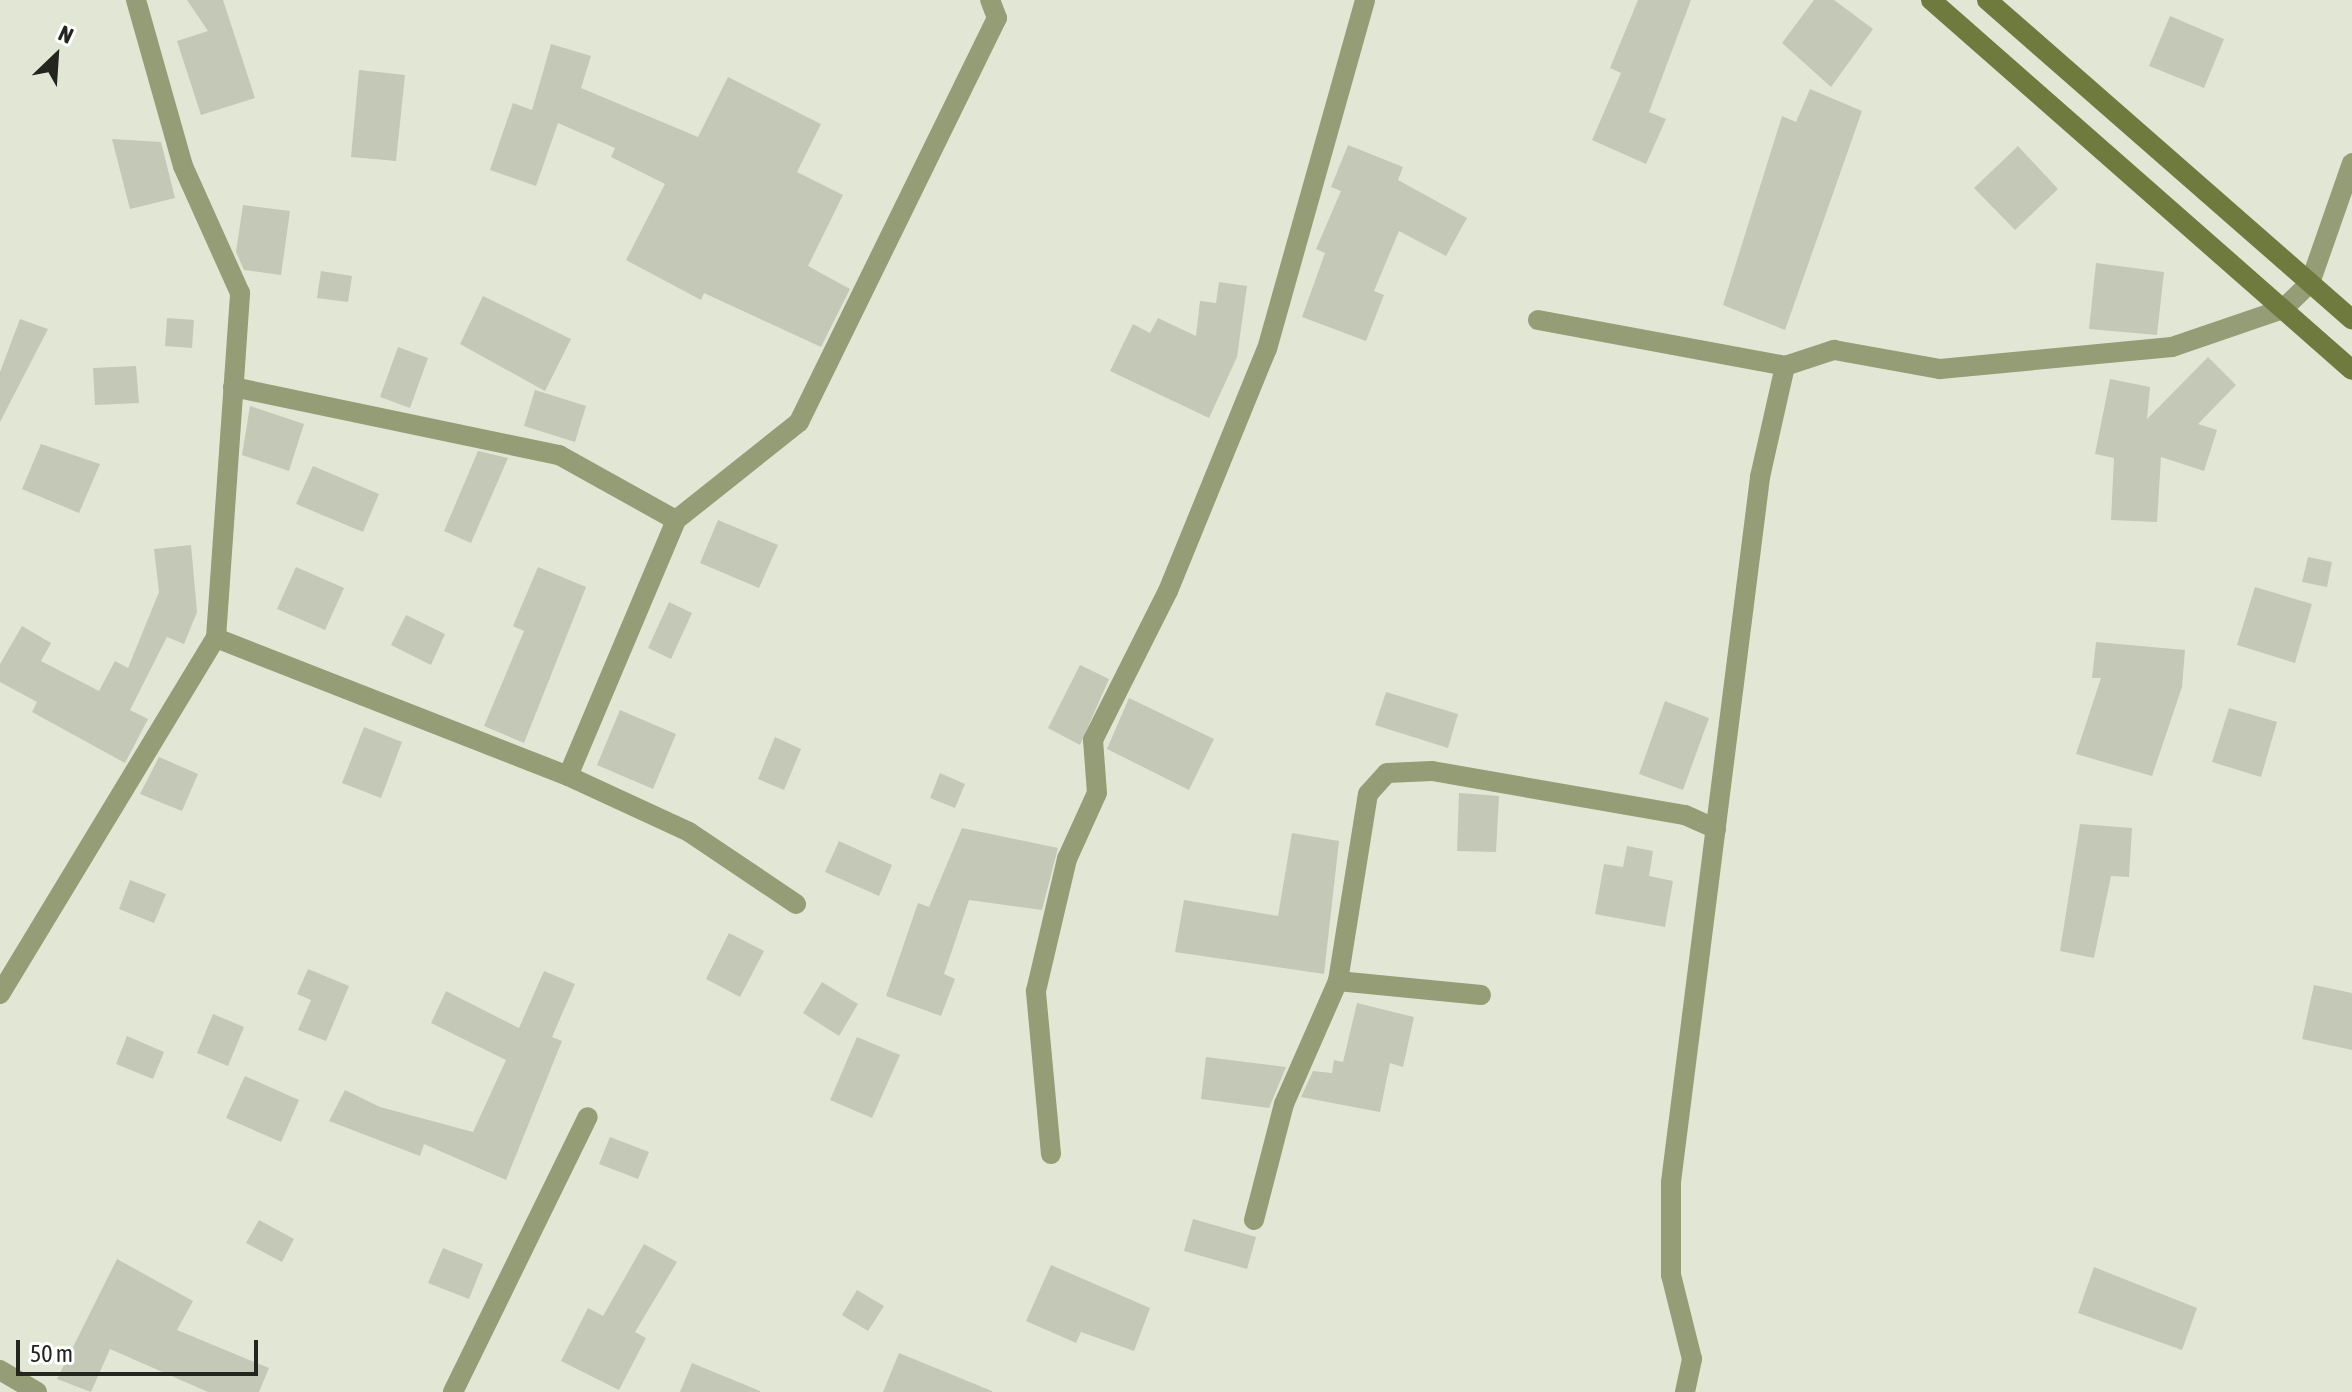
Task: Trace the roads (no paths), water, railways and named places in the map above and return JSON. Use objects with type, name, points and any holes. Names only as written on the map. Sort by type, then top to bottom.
[{"type":"street","points":[[0,994],[216,638],[240,293],[183,166],[136,0]]},
{"type":"street","points":[[568,776],[676,520],[799,422],[997,18],[990,0]]},
{"type":"street","points":[[1051,1154],[1036,991],[1067,859],[1097,793],[1093,740],[1168,591],[1267,349],[1365,0]]},
{"type":"street","points":[[1931,0],[2352,370]]},
{"type":"street","points":[[1987,0],[2352,320]]},
{"type":"street","points":[[1538,320],[1785,366],[1834,350],[1940,369],[2172,347],[2283,309],[2310,283],[2352,163]]},
{"type":"street","points":[[1685,1392],[1692,1359],[1671,1275],[1671,1182],[1760,477],[1785,366]]},
{"type":"street","points":[[233,387],[559,455],[676,520]]},
{"type":"street","points":[[216,638],[568,776],[689,832],[796,904]]},
{"type":"street","points":[[1254,1220],[1284,1104],[1338,981],[1368,794],[1387,773],[1432,771],[1685,815],[1716,829]]},
{"type":"street","points":[[1338,981],[1481,995]]},
{"type":"street","points":[[453,1392],[588,1117]]},
{"type":"street","points":[[0,1370],[37,1392]]}]
